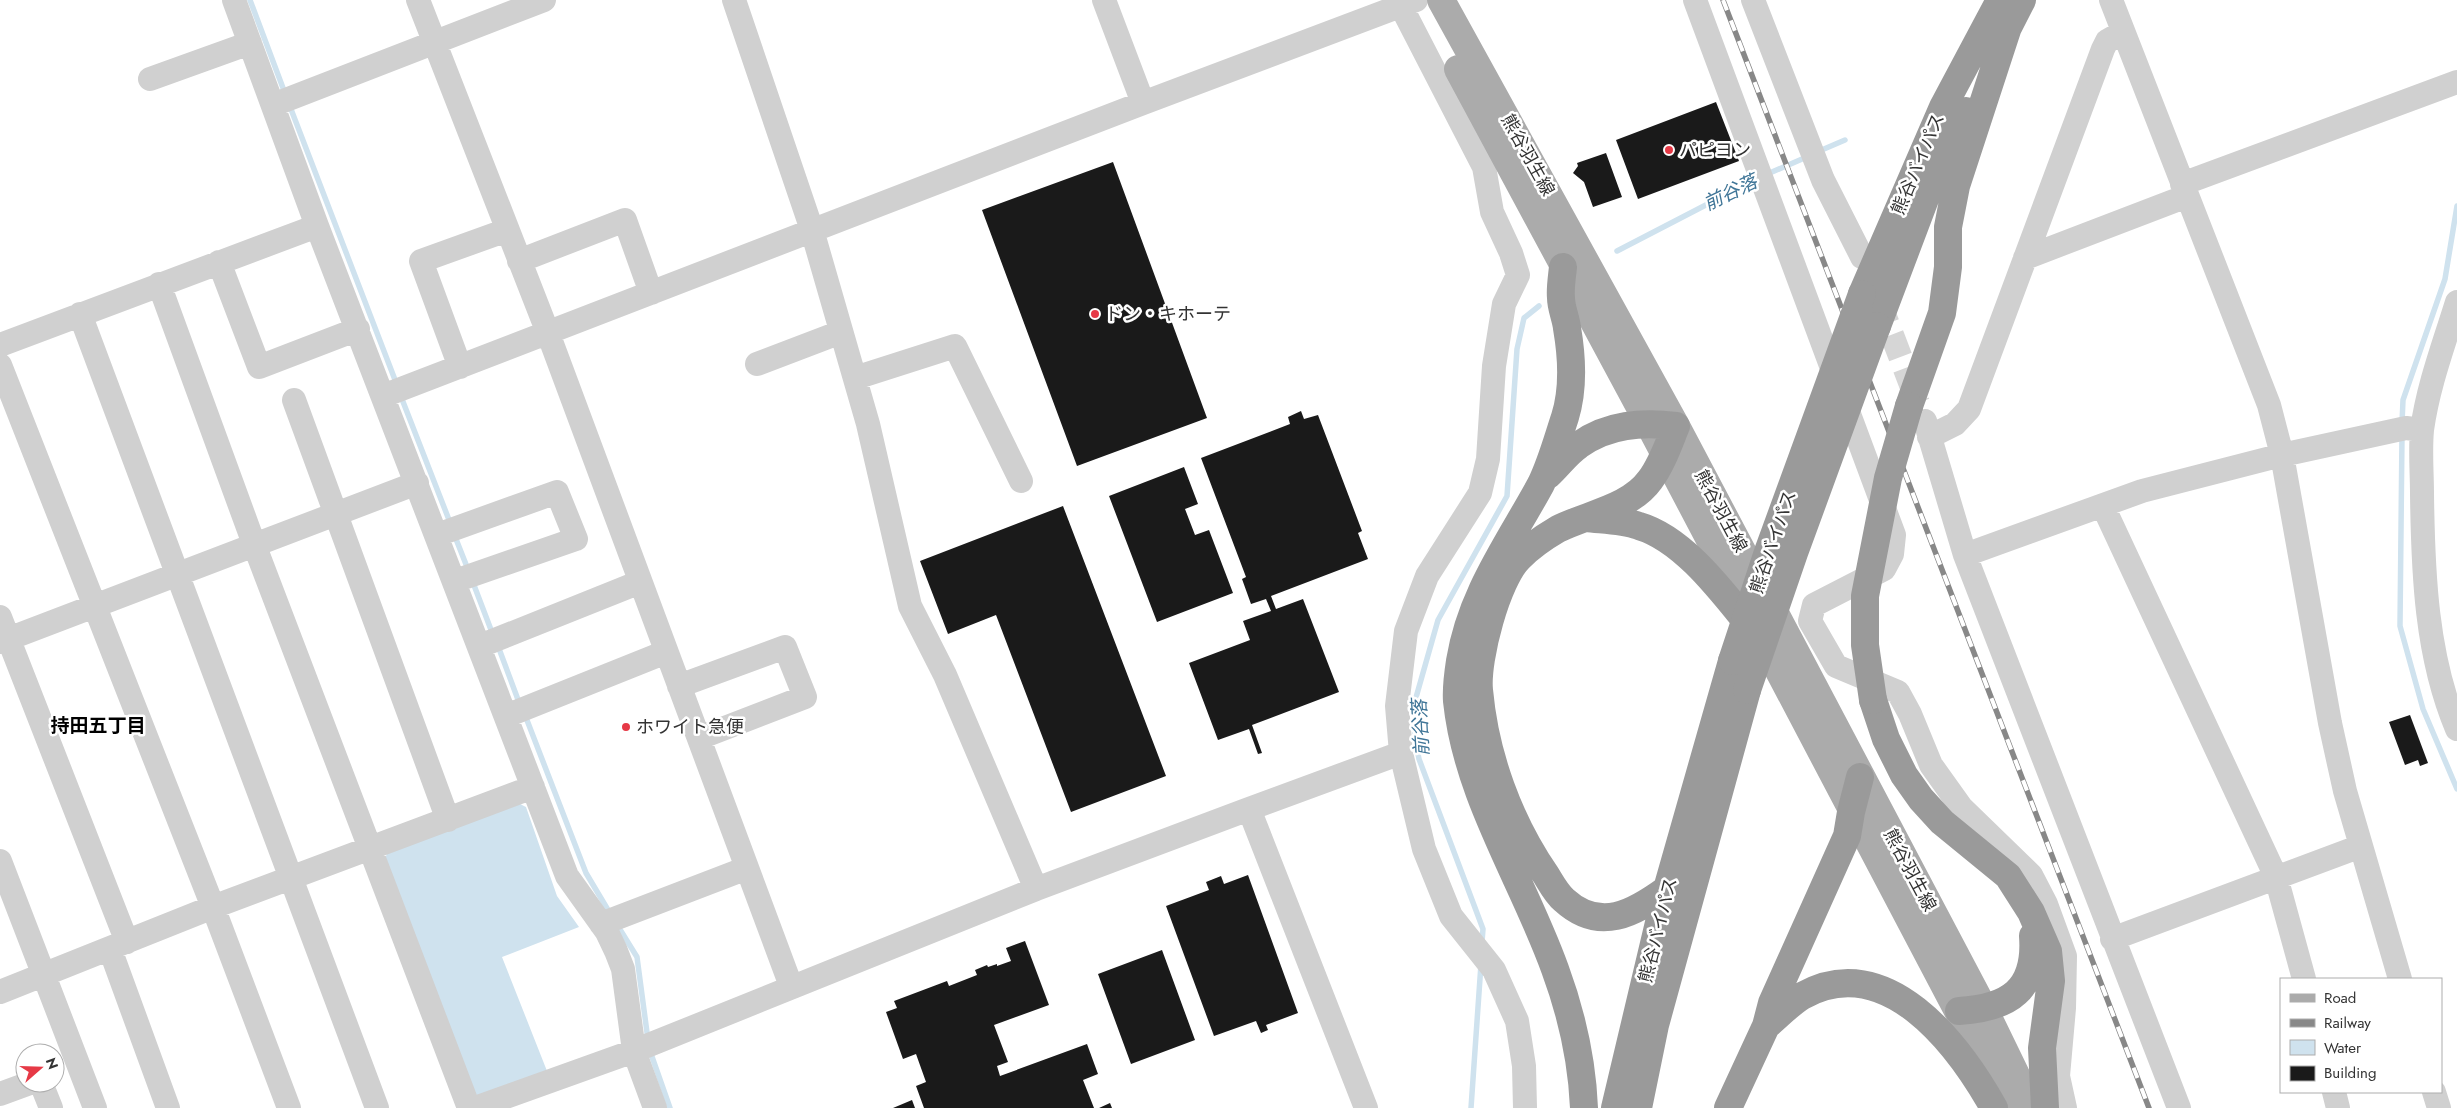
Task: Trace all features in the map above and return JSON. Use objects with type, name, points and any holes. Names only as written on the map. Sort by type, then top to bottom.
[{"type":"highway","name":"熊谷バイパス","points":[[1615,1108],[1668,888],[1732,661],[1769,549],[1862,294],[1943,107],[2005,12],[2022,0]]},
{"type":"highway","points":[[2005,12],[1956,186],[1948,227],[1948,268],[1942,313],[1921,422],[1888,478],[1865,596],[1865,645],[1873,700],[1886,739],[1904,775],[1920,799],[1942,822],[2008,876],[2031,912],[2048,951],[2051,981],[2042,1048],[2045,1108]]},
{"type":"highway","name":"熊谷バイパス","points":[[1638,1108],[1655,1025],[1748,690],[1794,553],[1934,175],[2005,12]]},
{"type":"highway","points":[[1563,266],[1560,298],[1567,326],[1572,374],[1566,414],[1542,482],[1499,554],[1471,613],[1464,639],[1457,699],[1462,736],[1477,784],[1504,853],[1555,968],[1575,1030],[1582,1070],[1584,1108]]},
{"type":"highway","points":[[1542,482],[1578,445],[1601,432],[1648,422],[1676,426],[1650,480],[1633,497],[1557,530],[1518,559],[1498,593],[1484,639],[1478,688],[1491,763],[1529,851],[1561,898],[1577,912],[1596,917],[1621,916],[1644,906],[1668,888]]},
{"type":"highway","points":[[1585,518],[1640,526],[1671,542],[1696,564],[1760,638]]},
{"type":"highway","points":[[1728,1108],[1766,1026],[1772,1003],[1847,836],[1860,777]]},
{"type":"highway","points":[[1972,1010],[2011,998],[2030,975],[2034,952],[2031,912]]},
{"type":"highway","points":[[1766,1026],[1801,997],[1828,986],[1863,983],[1898,996],[1932,1022],[1981,1084],[1994,1108]]},
{"type":"main road","name":"熊谷羽生線","points":[[1441,0],[1676,426],[1860,777],[1972,1010],[2008,1108]]},
{"type":"main road","name":"熊谷羽生線","points":[[1413,2],[1563,266],[1648,422],[1663,455],[1851,812],[2032,1108]]},
{"type":"street","points":[[234,0],[317,226],[384,396],[567,876],[601,924],[616,951],[623,969],[634,1051],[655,1108]]},
{"type":"street","points":[[418,0],[548,333],[791,986]]},
{"type":"street","points":[[273,105],[544,0]]},
{"type":"street","points":[[734,0],[812,230],[855,378],[889,508],[910,606],[945,675],[1036,889]]},
{"type":"street","points":[[1104,0],[1143,102]]},
{"type":"street","points":[[1694,0],[1894,536],[1892,554],[1884,569],[1814,605],[1810,621],[1836,666],[1898,692],[1910,714],[1931,764],[1961,807],[2031,876],[2039,890],[2065,956],[2064,1008],[2058,1076],[2065,1108]]},
{"type":"street","points":[[1753,0],[1823,180],[1862,257]]},
{"type":"street","points":[[2111,0],[2184,190],[2270,404],[2282,455],[2330,723],[2345,791],[2400,978]]},
{"type":"street","points":[[384,396],[1143,102],[1413,2],[1484,167],[1492,212],[1511,253],[1518,275],[1504,304],[1494,366],[1488,459],[1480,493],[1427,576],[1406,631],[1397,706],[1401,753],[1424,849],[1451,916],[1494,970],[1517,1021],[1524,1066],[1525,1108]]},
{"type":"street","points":[[2123,32],[2108,41],[2103,49],[1968,409],[1955,424],[1921,422],[1965,554],[2112,939],[2179,1108]]},
{"type":"street","points":[[150,79],[250,43]]},
{"type":"street","points":[[2025,258],[2184,190],[2457,82]]},
{"type":"street","points":[[519,261],[625,220],[651,293]]},
{"type":"street","points":[[0,345],[158,284],[317,226]]},
{"type":"street","points":[[460,367],[421,261],[507,230]]},
{"type":"street","points":[[219,262],[259,367],[358,329]]},
{"type":"street","points":[[158,284],[254,544],[371,850],[477,1107],[634,1051],[791,986],[1036,889],[1401,753]]},
{"type":"street","points":[[2457,302],[2433,381],[2422,430],[2423,544],[2431,630],[2450,713],[2457,729]]},
{"type":"street","points":[[80,314],[377,1108]]},
{"type":"street","points":[[758,364],[841,332]]},
{"type":"street","points":[[855,378],[955,346],[1021,481]]},
{"type":"street","points":[[0,365],[213,907],[289,1108]]},
{"type":"street","points":[[294,400],[448,820]]},
{"type":"street","points":[[1965,554],[2142,491],[2282,455],[2406,428],[2422,430]]},
{"type":"street","points":[[168,1108],[118,946],[3,633],[94,605],[416,483]]},
{"type":"street","points":[[437,535],[556,492],[576,539],[455,581]]},
{"type":"street","points":[[2103,506],[2276,877],[2304,978]]},
{"type":"street","points":[[480,646],[640,582]]},
{"type":"street","points":[[679,686],[786,647],[805,697],[699,738]]},
{"type":"street","points":[[506,716],[666,652]]},
{"type":"street","points":[[0,992],[213,907],[371,850],[533,787]]},
{"type":"street","points":[[1248,809],[1366,1108]]},
{"type":"street","points":[[2112,939],[2361,846]]},
{"type":"street","points":[[0,861],[95,1108]]},
{"type":"street","points":[[601,924],[747,868]]},
{"type":"street","points":[[0,1094],[15,1088]]},
{"type":"street","points":[[45,1093],[51,1108]]},
{"type":"street","points":[[2334,1093],[2338,1108]]},
{"type":"street","points":[[2434,1093],[2438,1108]]},
{"type":"water","points":[[518,803],[526,807],[557,896],[579,927],[502,957],[547,1071],[482,1097],[474,1094],[384,860],[387,854]]},
{"type":"building","points":[[1716,102],[1739,161],[1638,199],[1616,140]]},
{"type":"building","points":[[1606,153],[1622,197],[1593,207],[1584,182],[1573,173],[1578,166],[1577,163]]},
{"type":"building","name":"ドン・キホーテ","points":[[1113,162],[1207,418],[1077,466],[982,210]]},
{"type":"building","points":[[1301,411],[1304,419],[1318,415],[1362,531],[1358,533],[1368,559],[1271,596],[1276,609],[1303,599],[1339,692],[1252,725],[1262,753],[1258,754],[1249,729],[1218,740],[1189,663],[1250,640],[1243,621],[1271,611],[1266,599],[1251,604],[1242,579],[1246,577],[1201,458],[1290,424],[1288,417]]},
{"type":"building","points":[[1184,467],[1198,504],[1185,509],[1195,535],[1209,530],[1233,593],[1157,622],[1109,496]]},
{"type":"building","points":[[1063,506],[1166,776],[1071,812],[996,615],[948,634],[920,561]]},
{"type":"building","points":[[2410,715],[2428,763],[2420,766],[2418,760],[2405,765],[2389,722]]},
{"type":"building","points":[[1248,875],[1298,1013],[1266,1025],[1268,1030],[1261,1033],[1256,1021],[1214,1036],[1166,906],[1209,890],[1206,882],[1221,876],[1224,884]]},
{"type":"building","points":[[1025,941],[1049,1005],[994,1025],[1008,1062],[997,1066],[1000,1076],[1087,1044],[1098,1074],[1083,1080],[1094,1108],[924,1108],[916,1086],[926,1082],[916,1054],[903,1059],[886,1012],[897,1008],[894,1001],[947,981],[949,986],[977,975],[975,970],[987,965],[988,967],[997,964],[997,966],[1011,961],[1006,948]]},
{"type":"building","points":[[1162,950],[1195,1040],[1131,1064],[1098,974]]},
{"type":"building","points":[[912,1100],[915,1108],[893,1108]]},
{"type":"building","points":[[1110,1103],[1112,1108],[1099,1108]]},
{"type":"waterway","points":[[250,0],[286,96]]},
{"type":"waterway","points":[[289,104],[397,385]]},
{"type":"waterway","name":"前谷落","points":[[1817,152],[1845,140]]},
{"type":"waterway","name":"前谷落","points":[[1765,175],[1809,156]]},
{"type":"waterway","name":"前谷落","points":[[1617,251],[1756,179]]},
{"type":"waterway","points":[[2402,423],[2403,400],[2445,279],[2457,206]]},
{"type":"waterway","name":"前谷落","points":[[1482,942],[1483,929],[1419,759],[1415,738],[1415,701],[1438,620],[1507,496],[1517,349],[1524,318],[1539,306]]},
{"type":"waterway","points":[[400,394],[451,525]]},
{"type":"waterway","points":[[2402,435],[2400,626],[2423,709],[2457,789]]},
{"type":"waterway","points":[[454,534],[469,572]]},
{"type":"waterway","points":[[472,580],[493,635]]},
{"type":"waterway","points":[[498,646],[520,705]]},
{"type":"waterway","points":[[525,715],[586,873],[611,915]]},
{"type":"waterway","points":[[616,923],[637,957],[648,1040]]},
{"type":"waterway","name":"前谷落","points":[[1471,1108],[1481,964]]},
{"type":"waterway","points":[[650,1051],[670,1108]]},
{"type":"tunnel","points":[[1879,301],[1918,403]]},
{"type":"railway","points":[[1723,0],[2149,1108]]},
{"type":"place","name":"パピヨン","points":[[1669,150]]},
{"type":"place","name":"ドン・キホーテ","points":[[1095,314]]},
{"type":"place","name":"ホワイト急便","points":[[626,727]]},
{"type":"district","name":"持田五丁目","points":[[98,725]]}]
